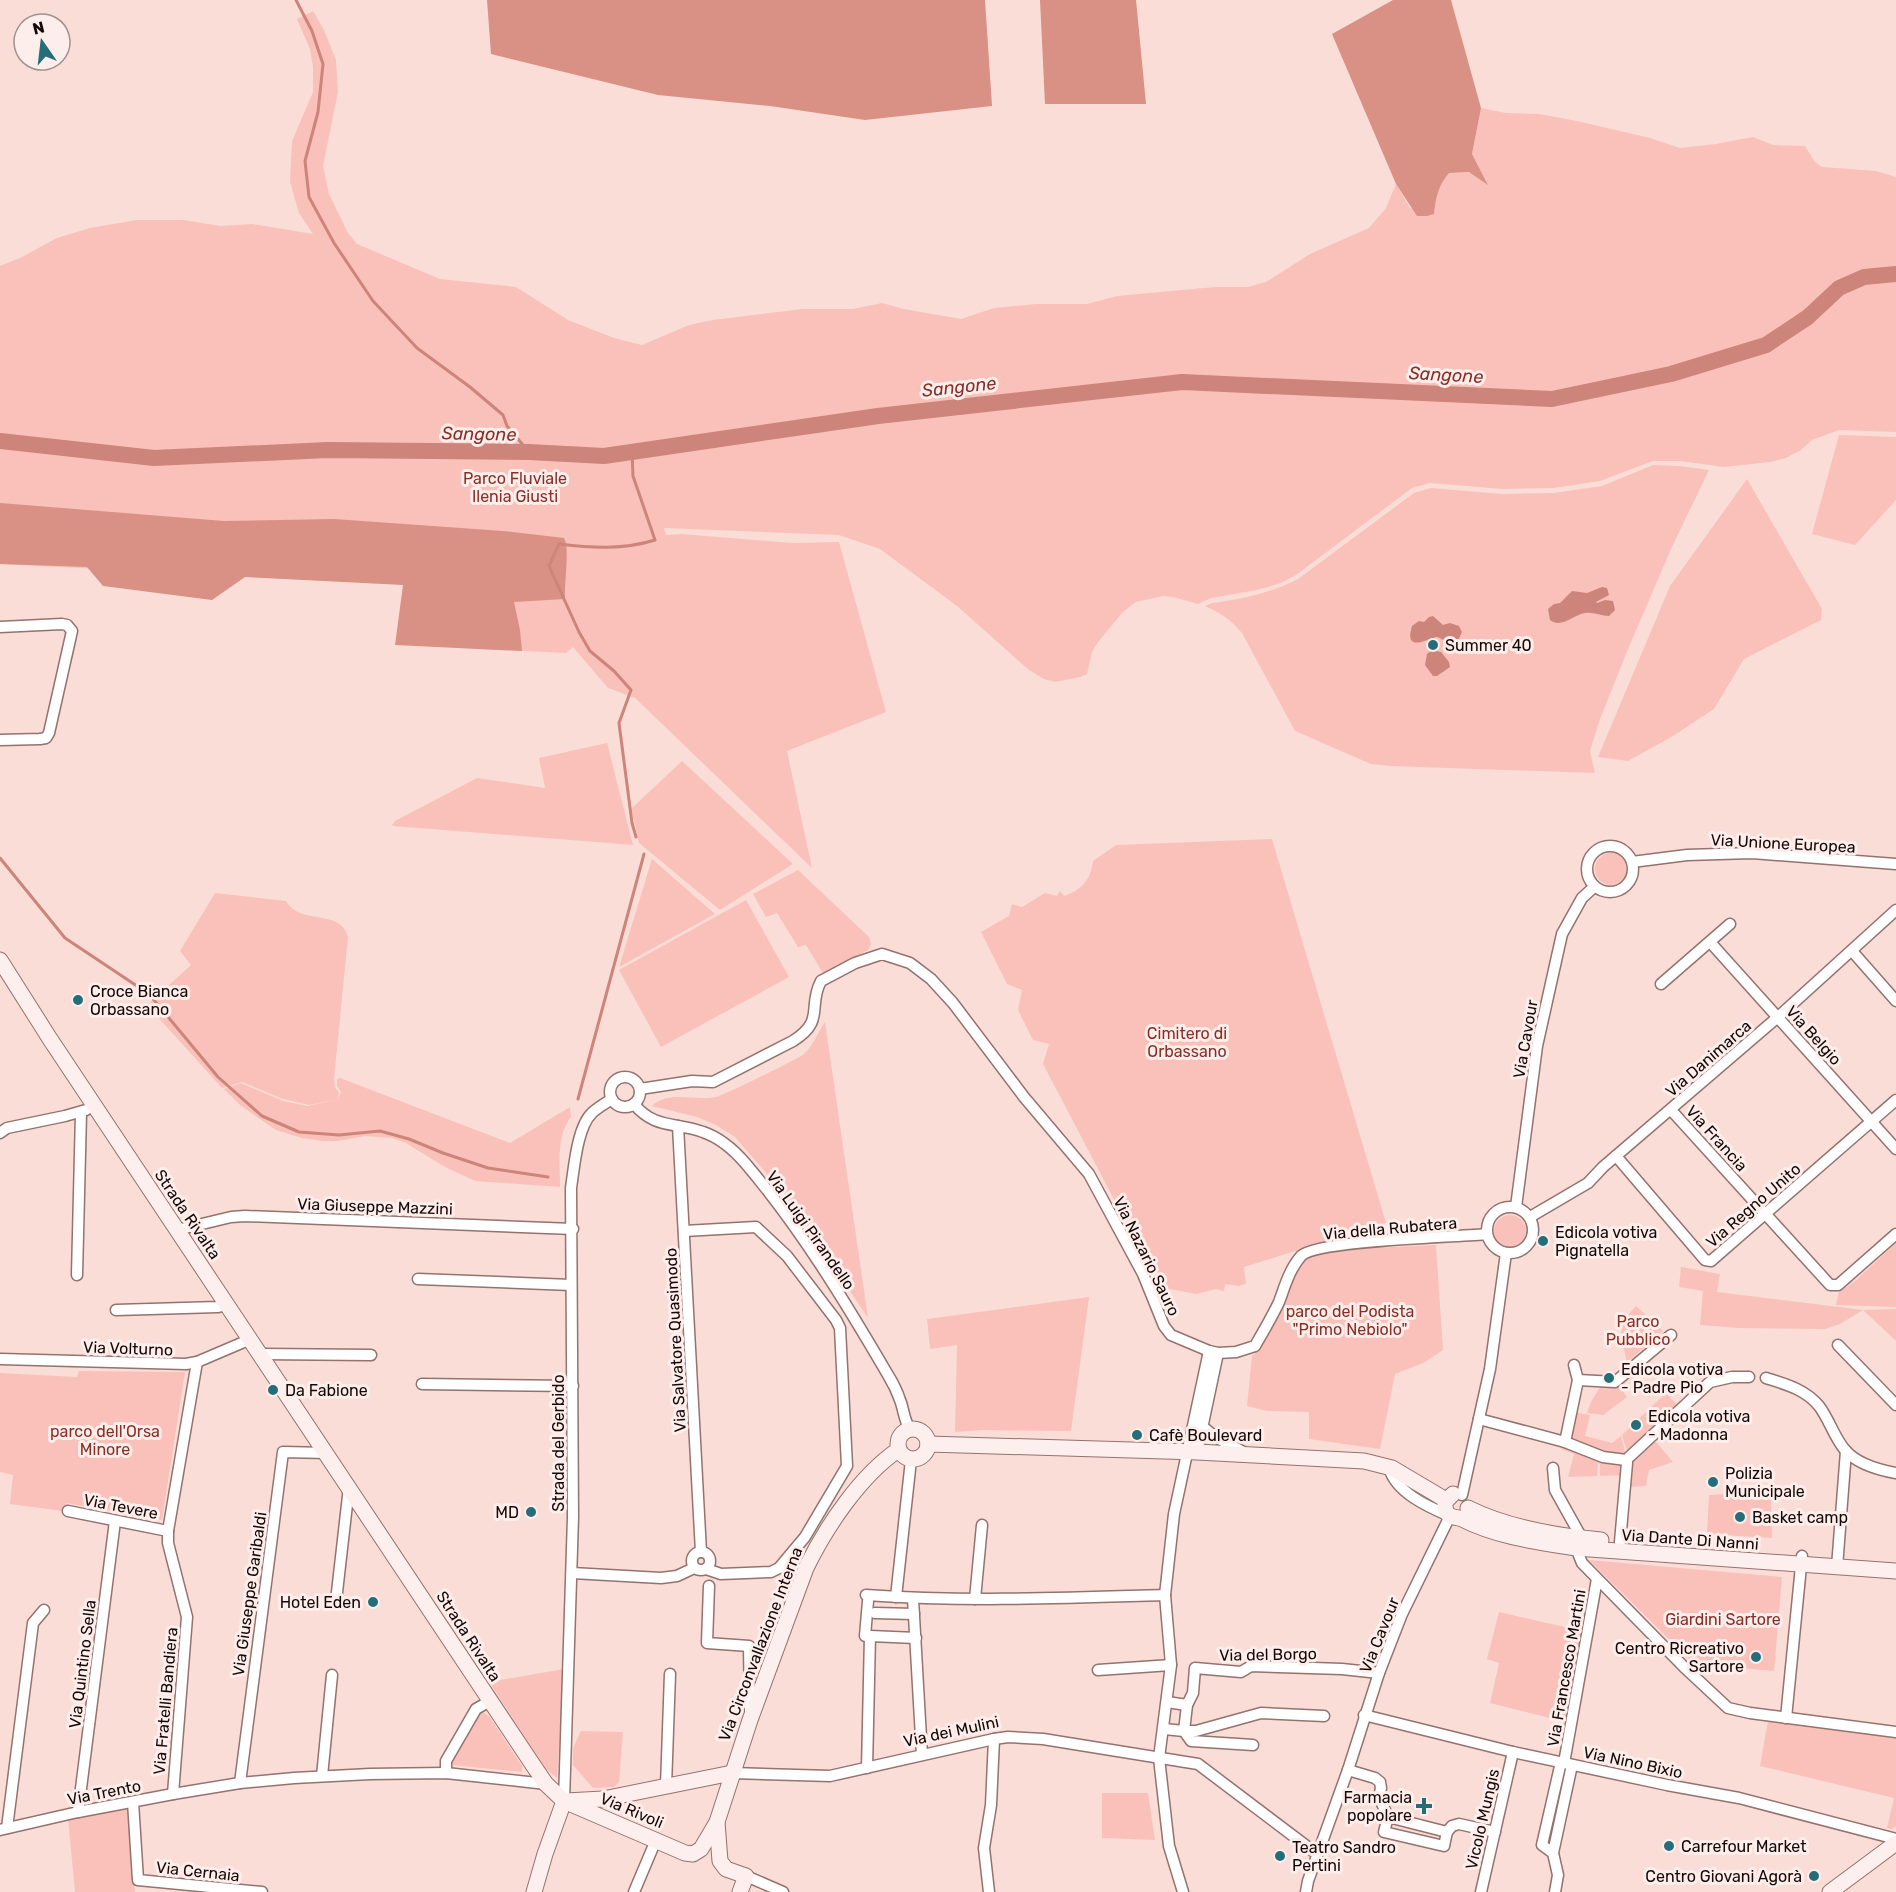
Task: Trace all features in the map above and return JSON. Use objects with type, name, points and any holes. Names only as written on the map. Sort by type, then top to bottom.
[{"type":"street","points":[[0,627],[62,624],[70,627],[72,631],[49,734],[46,738],[40,739],[0,740]]},
{"type":"street","points":[[1616,847],[1623,850],[1632,862],[1632,877],[1623,889],[1608,893],[1594,887],[1587,873],[1587,865],[1595,852],[1601,848],[1616,847]]},
{"type":"street","name":"Via Unione Europea","points":[[1632,862],[1686,855],[1752,854],[1896,864]]},
{"type":"street","name":"Via Cavour","points":[[1516,1207],[1537,1046],[1562,934],[1582,898],[1594,887]]},
{"type":"street","name":"Via Danimarca","points":[[1530,1217],[1587,1183],[1778,1017],[1896,910]]},
{"type":"street","points":[[1661,984],[1730,924]]},
{"type":"street","name":"Via Belgio","points":[[1710,942],[1896,1149]]},
{"type":"street","points":[[1852,951],[1896,1001]]},
{"type":"street","name":"Via Nazario Sauro","points":[[640,1089],[684,1082],[713,1082],[804,1034],[811,1025],[821,981],[855,963],[882,954],[910,963],[931,979],[953,1003],[1024,1097],[1089,1174],[1143,1274],[1164,1326],[1171,1335],[1214,1352]]},
{"type":"street","name":"Strada Rivalta","points":[[3,970],[88,1109],[177,1230],[546,1784],[564,1801]]},
{"type":"street","points":[[621,1077],[633,1079],[640,1089],[639,1098],[634,1104],[622,1106],[612,1099],[611,1086],[621,1077]]},
{"type":"street","name":"Strada del Gerbido","points":[[564,1801],[572,1573],[571,1285],[573,1229],[571,1188],[582,1130],[592,1113],[612,1099]]},
{"type":"street","name":"Via Regno Unito","points":[[1616,1156],[1704,1260],[1711,1261],[1896,1100]]},
{"type":"street","name":"Via Luigi Pirandello","points":[[634,1104],[642,1114],[654,1121],[710,1134],[730,1147],[783,1210],[889,1376],[900,1400],[906,1424],[910,1429]]},
{"type":"street","points":[[0,1133],[8,1128],[88,1109],[77,1275]]},
{"type":"street","name":"Via Francia","points":[[1671,1110],[1830,1285],[1838,1285],[1896,1234]]},
{"type":"street","name":"Via Salvatore Quasimodo","points":[[678,1126],[701,1552],[693,1556],[692,1562],[700,1568]]},
{"type":"street","points":[[1508,1206],[1521,1209],[1530,1217],[1534,1232],[1532,1239],[1521,1250],[1506,1253],[1494,1246],[1487,1234],[1489,1219],[1494,1213],[1508,1206]]},
{"type":"street","name":"Via Giuseppe Mazzini","points":[[177,1230],[231,1217],[245,1216],[573,1229]]},
{"type":"street","points":[[572,1573],[662,1578],[677,1576],[700,1568],[721,1574],[771,1572],[779,1568],[805,1537],[847,1466],[840,1328],[836,1320],[787,1256],[756,1227],[684,1231]]},
{"type":"street","name":"Via della Rubatera","points":[[1214,1352],[1236,1352],[1255,1346],[1278,1303],[1289,1272],[1303,1254],[1325,1247],[1387,1240],[1487,1234]]},
{"type":"street","name":"Via Cavour","points":[[1306,1892],[1379,1672],[1402,1614],[1456,1505],[1490,1370],[1506,1253]]},
{"type":"street","points":[[418,1280],[571,1285]]},
{"type":"street","points":[[116,1310],[218,1307],[227,1304]]},
{"type":"street","points":[[1578,1380],[1615,1382],[1671,1335]]},
{"type":"street","name":"Via Volturno","points":[[0,1359],[186,1364],[197,1362],[250,1339]]},
{"type":"street","points":[[1838,1345],[1896,1404]]},
{"type":"street","points":[[1192,1452],[1202,1426],[1214,1352]]},
{"type":"street","points":[[1184,1892],[1169,1846],[1159,1758],[1171,1665],[1165,1595],[1174,1514],[1192,1452],[1214,1352]]},
{"type":"street","points":[[261,1354],[371,1355]]},
{"type":"street","name":"Via Fratelli Bandiera","points":[[173,1794],[187,1617],[168,1543],[168,1531],[197,1362]]},
{"type":"street","points":[[1565,1442],[1578,1380],[1574,1365]]},
{"type":"street","points":[[1479,1419],[1565,1442],[1603,1457],[1626,1460],[1710,1382],[1731,1377],[1749,1377]]},
{"type":"street","points":[[1766,1378],[1795,1387],[1818,1405],[1846,1451],[1864,1463],[1896,1473]]},
{"type":"street","points":[[422,1384],[573,1386]]},
{"type":"street","points":[[1202,1426],[1214,1436],[1248,1454]]},
{"type":"street","points":[[898,1450],[911,1460],[924,1454],[928,1444],[927,1438],[922,1432],[910,1429]]},
{"type":"street","name":"Via Circonvallazione Interna","points":[[717,1822],[788,1614],[816,1547],[852,1496],[881,1463],[898,1450],[899,1439],[903,1432],[910,1429]]},
{"type":"street","points":[[928,1444],[1248,1454],[1364,1461],[1389,1467],[1456,1505]]},
{"type":"street","points":[[1837,1562],[1846,1451]]},
{"type":"street","name":"Via Giuseppe Garibaldi","points":[[240,1783],[283,1452],[327,1454]]},
{"type":"street","name":"Via Dante Di Nanni","points":[[1364,1461],[1376,1457],[1391,1459],[1456,1505],[1476,1527],[1503,1534],[1577,1543],[1802,1561],[1896,1562]]},
{"type":"street","points":[[896,1597],[911,1460]]},
{"type":"street","name":"Via Dante Di Nanni","points":[[1620,1542],[1627,1463]]},
{"type":"street","points":[[1553,1468],[1555,1490],[1577,1528],[1577,1543],[1582,1563],[1684,1667],[1728,1708],[1896,1732]]},
{"type":"street","points":[[336,1601],[349,1487]]},
{"type":"street","name":"Via Tevere","points":[[68,1511],[168,1531]]},
{"type":"street","name":"Via Quintino Sella","points":[[78,1812],[115,1521]]},
{"type":"street","points":[[975,1599],[982,1525]]},
{"type":"street","name":"Via Dante Di Nanni","points":[[1577,1543],[1620,1542],[1802,1561]]},
{"type":"street","points":[[1786,1718],[1802,1561]]},
{"type":"street","name":"Via Dante Di Nanni","points":[[1837,1562],[1896,1572]]},
{"type":"street","name":"Via Francesco Martini","points":[[1555,1892],[1558,1875],[1553,1852],[1597,1579]]},
{"type":"street","points":[[709,1586],[706,1643],[749,1646],[750,1720]]},
{"type":"street","points":[[916,1638],[865,1636],[867,1598],[1000,1600],[1165,1595]]},
{"type":"street","points":[[913,1599],[922,1755]]},
{"type":"street","points":[[3,1829],[33,1623],[44,1610]]},
{"type":"street","points":[[875,1613],[914,1614]]},
{"type":"street","points":[[867,1768],[870,1636]]},
{"type":"street","points":[[1098,1670],[1171,1665]]},
{"type":"street","name":"Via del Borgo","points":[[1187,1705],[1193,1693],[1195,1668],[1241,1672],[1251,1666],[1379,1672]]},
{"type":"street","points":[[666,1786],[670,1674]]},
{"type":"street","points":[[322,1776],[332,1675]]},
{"type":"street","points":[[446,1773],[446,1761],[476,1709],[490,1701]]},
{"type":"street","points":[[1167,1702],[1187,1705],[1184,1731],[1188,1739],[1253,1745]]},
{"type":"street","points":[[1164,1730],[1196,1731],[1261,1713],[1324,1716]]},
{"type":"street","name":"Via Nino Bixio","points":[[1364,1715],[1512,1752],[1739,1798],[1896,1841]]},
{"type":"street","name":"Via dei Mulini","points":[[564,1801],[603,1798],[732,1773],[830,1776],[994,1739],[1028,1738],[1197,1764],[1317,1854]]},
{"type":"street","points":[[989,1892],[984,1848],[991,1804],[994,1739]]},
{"type":"street","name":"Vicolo Mungis","points":[[1481,1892],[1512,1752]]},
{"type":"street","points":[[1348,1770],[1375,1778],[1380,1782],[1378,1797],[1388,1817],[1448,1832],[1452,1826],[1459,1824],[1495,1832]]},
{"type":"street","name":"Via Trento","points":[[3,1829],[173,1794],[240,1783],[322,1776],[446,1773],[546,1784]]},
{"type":"street","points":[[534,1892],[564,1801]]},
{"type":"street","name":"Via Rivoli","points":[[564,1801],[685,1853],[693,1854],[701,1849],[717,1822]]},
{"type":"street","name":"Via Cernaia","points":[[133,1802],[138,1880],[262,1892]]},
{"type":"street","points":[[717,1822],[718,1855],[726,1869],[783,1892]]},
{"type":"street","points":[[634,1892],[656,1840]]},
{"type":"street","points":[[1830,1892],[1896,1841]]},
{"type":"street","points":[[740,1892],[746,1876]]},
{"type":"green space","name":"Parco Fluviale Ilenia Giusti","points":[[313,11],[324,30],[336,60],[338,92],[323,166],[329,194],[348,233],[357,244],[440,279],[516,287],[568,320],[614,338],[642,345],[689,325],[802,309],[853,309],[882,303],[961,319],[994,308],[1036,304],[1087,304],[1117,296],[1215,287],[1248,287],[1266,282],[1310,254],[1369,228],[1386,208],[1396,184],[1410,208],[1434,213],[1438,192],[1449,173],[1469,172],[1487,183],[1472,154],[1481,108],[1506,113],[1539,114],[1577,121],[1650,138],[1680,148],[1753,137],[1773,145],[1805,146],[1815,162],[1822,167],[1876,171],[1896,177],[1896,432],[1839,430],[1812,440],[1801,450],[1786,458],[1770,462],[1724,467],[1680,461],[1653,461],[1600,481],[1554,488],[1503,489],[1430,483],[1412,488],[1296,575],[1281,583],[1257,590],[1211,598],[1198,604],[1163,596],[1136,602],[1123,612],[1098,642],[1092,652],[1087,674],[1055,682],[1044,679],[1029,670],[957,606],[880,549],[839,535],[664,528],[666,535],[682,534],[793,543],[839,542],[886,712],[787,751],[812,868],[635,698],[608,688],[573,647],[566,653],[458,648],[433,586],[0,564],[0,266],[57,238],[90,228],[137,220],[183,220],[221,226],[252,224],[313,234],[299,213],[290,182],[292,141],[313,92],[310,49],[297,19]]},
{"type":"green space","points":[[1839,435],[1896,437],[1896,500],[1855,545],[1812,534]]},
{"type":"green space","points":[[1653,465],[1709,470],[1671,549],[1600,719],[1590,751],[1595,773],[1371,764],[1295,731],[1242,633],[1225,617],[1205,606],[1267,592],[1298,579],[1414,493],[1431,488],[1502,494],[1554,493],[1602,486]]},
{"type":"green space","points":[[1747,479],[1822,609],[1821,620],[1744,659],[1714,709],[1673,736],[1628,761],[1598,757],[1670,586]]},
{"type":"green space","points":[[607,743],[633,845],[392,825],[395,821],[477,778],[545,788],[539,758]]},
{"type":"green space","points":[[682,761],[793,864],[720,910],[639,843],[631,809]]},
{"type":"green space","name":"Cimitero di Orbassano","points":[[1272,839],[1386,1223],[1244,1267],[1246,1284],[1239,1286],[1225,1284],[1224,1291],[1216,1289],[1196,1294],[1160,1287],[1043,1064],[1049,1044],[1033,1040],[1018,1010],[1022,990],[1007,984],[981,932],[1009,916],[1012,904],[1022,907],[1045,893],[1057,896],[1060,891],[1064,896],[1076,891],[1088,878],[1093,861],[1116,845]]},
{"type":"green space","points":[[1611,853],[1622,858],[1627,869],[1622,880],[1611,885],[1600,880],[1595,869],[1600,858]]},
{"type":"green space","points":[[652,859],[715,914],[619,967]]},
{"type":"green space","points":[[798,870],[869,937],[871,944],[868,950],[823,973],[806,945],[798,947],[777,913],[766,917],[753,894]]},
{"type":"green space","points":[[215,893],[286,901],[292,909],[310,916],[329,919],[344,928],[348,937],[334,1079],[339,1093],[338,1099],[309,1105],[283,1099],[242,1082],[222,1088],[147,1005],[191,965],[180,951]]},
{"type":"green space","points":[[746,900],[789,977],[661,1047],[619,970]]},
{"type":"green space","points":[[825,1022],[868,1318],[788,1198],[735,1137],[697,1117],[652,1106],[666,1098],[716,1097],[761,1077],[804,1054]]},
{"type":"green space","points":[[340,1078],[510,1143],[570,1107],[571,1117],[561,1141],[560,1187],[475,1181],[445,1167],[406,1143],[392,1138],[365,1136],[323,1141],[302,1138],[276,1130],[241,1106],[224,1089],[241,1083],[283,1101],[308,1106],[338,1099],[341,1092],[337,1086],[337,1079]]},
{"type":"green space","points":[[1510,1215],[1521,1220],[1526,1231],[1521,1242],[1510,1247],[1499,1242],[1494,1231],[1499,1220]]},
{"type":"green space","points":[[1896,1243],[1896,1307],[1836,1305],[1839,1292],[1854,1282]]},
{"type":"green space","name":"parco del Podista \"Primo Nebiolo\"","points":[[1436,1245],[1443,1350],[1423,1363],[1395,1374],[1380,1449],[1309,1439],[1309,1412],[1267,1411],[1247,1406],[1252,1356],[1267,1337],[1293,1277],[1304,1260],[1327,1253]]},
{"type":"green space","points":[[1681,1267],[1720,1274],[1717,1292],[1863,1310],[1840,1324],[1825,1329],[1700,1325],[1703,1291],[1679,1287]]},
{"type":"green space","points":[[1089,1297],[1071,1431],[955,1432],[957,1345],[930,1349],[927,1319]]},
{"type":"green space","name":"Parco Pubblico","points":[[1636,1306],[1663,1331],[1627,1362],[1621,1332],[1625,1320]]},
{"type":"green space","points":[[1896,1309],[1896,1341],[1863,1310]]},
{"type":"green space","name":"parco dell'Orsa Minore","points":[[79,1371],[185,1372],[162,1520],[66,1503],[63,1511],[10,1504],[13,1475],[0,1472],[0,1373],[77,1377]]},
{"type":"green space","points":[[1601,1385],[1620,1387],[1627,1397],[1603,1415],[1587,1413],[1591,1402]]},
{"type":"green space","points":[[1666,1393],[1686,1415],[1650,1443],[1656,1442],[1673,1462],[1649,1470],[1646,1486],[1629,1487],[1624,1475],[1600,1476],[1600,1464],[1598,1463],[1597,1476],[1568,1477],[1574,1454],[1561,1449],[1573,1412],[1590,1415],[1585,1436],[1612,1443],[1621,1436],[1628,1463],[1630,1461],[1622,1435]]},
{"type":"green space","name":"Basket camp","points":[[1741,1493],[1771,1499],[1772,1538],[1707,1534],[1709,1495]]},
{"type":"green space","name":"Giardini Sartore","points":[[1589,1560],[1782,1577],[1774,1671],[1694,1664]]},
{"type":"green space","points":[[1499,1612],[1582,1631],[1565,1722],[1490,1703],[1499,1663],[1487,1659]]},
{"type":"green space","points":[[564,1669],[557,1778],[545,1768],[489,1682]]},
{"type":"green space","points":[[482,1712],[489,1716],[522,1766],[522,1772],[451,1765],[477,1715]]},
{"type":"green space","points":[[1768,1721],[1896,1738],[1896,1826],[1892,1829],[1887,1828],[1894,1798],[1760,1766]]},
{"type":"green space","points":[[581,1731],[623,1732],[619,1782],[614,1787],[593,1788],[573,1765],[573,1748]]},
{"type":"green space","points":[[1102,1793],[1148,1793],[1155,1840],[1102,1838]]},
{"type":"green space","points":[[127,1807],[135,1892],[75,1892],[68,1818]]},
{"type":"shaded area","points":[[487,0],[985,0],[992,106],[865,120],[770,106],[658,95],[491,54]]},
{"type":"shaded area","points":[[1040,0],[1136,0],[1146,104],[1045,104]]},
{"type":"shaded area","points":[[1393,0],[1451,0],[1481,108],[1472,154],[1488,185],[1469,172],[1449,173],[1438,192],[1434,214],[1427,216],[1417,216],[1396,184],[1332,34]]},
{"type":"shaded area","points":[[0,503],[224,521],[334,519],[503,531],[564,538],[567,558],[565,599],[514,602],[522,651],[395,645],[403,585],[245,577],[212,600],[103,586],[87,567],[0,564]]},
{"type":"shaded area","points":[[1602,587],[1607,588],[1609,595],[1596,602],[1613,601],[1615,610],[1609,616],[1585,613],[1558,623],[1550,620],[1548,609],[1560,603],[1572,591],[1587,593]]},
{"type":"shaded area","points":[[1433,616],[1443,625],[1450,623],[1459,626],[1462,632],[1457,643],[1451,644],[1437,637],[1419,642],[1411,640],[1412,626]]},
{"type":"shaded area","points":[[1432,650],[1441,652],[1450,667],[1437,676],[1433,676],[1425,665],[1427,654]]},
{"type":"waterway","points":[[296,0],[312,31],[323,64],[318,112],[305,161],[309,197],[334,243],[373,301],[417,348],[470,387],[503,415],[507,426],[529,452]]},
{"type":"waterway","name":"Sangone","points":[[0,441],[154,458],[328,450],[529,452],[604,456],[878,416],[1182,382],[1552,399],[1671,374],[1766,345],[1808,317],[1839,288],[1864,277],[1896,274]]},
{"type":"waterway","points":[[632,452],[633,476],[655,540],[607,547],[559,544],[549,566],[590,651],[614,671],[631,690],[619,723],[632,823],[636,837]]},
{"type":"waterway","points":[[578,1099],[644,854]]},
{"type":"waterway","points":[[0,858],[65,938],[149,994],[218,1077],[262,1116],[299,1132],[339,1135],[380,1131],[409,1139],[488,1168],[548,1177]]},
{"type":"place","name":"Summer 40","points":[[1433,645]]},
{"type":"place","name":"Croce Bianca Orbassano","points":[[78,1000]]},
{"type":"place","name":"Edicola votiva Pignatella","points":[[1543,1241]]},
{"type":"place","name":"Edicola votiva - Padre Pio","points":[[1609,1378]]},
{"type":"place","name":"Da Fabione","points":[[273,1390]]},
{"type":"place","name":"Edicola votiva - Madonna","points":[[1636,1425]]},
{"type":"place","name":"Cafè Boulevard","points":[[1137,1435]]},
{"type":"place","name":"Polizia Municipale","points":[[1713,1482]]},
{"type":"place","name":"MD","points":[[531,1512]]},
{"type":"place","name":"Basket camp","points":[[1740,1517]]},
{"type":"place","name":"Hotel Eden","points":[[373,1602]]},
{"type":"place","name":"Centro Ricreativo Sartore","points":[[1756,1657]]},
{"type":"place","name":"Farmacia popolare","points":[[1424,1806]]},
{"type":"place","name":"Carrefour Market","points":[[1669,1846]]},
{"type":"place","name":"Teatro Sandro Pertini","points":[[1280,1856]]},
{"type":"place","name":"Centro Giovani Agorà","points":[[1814,1876]]}]
